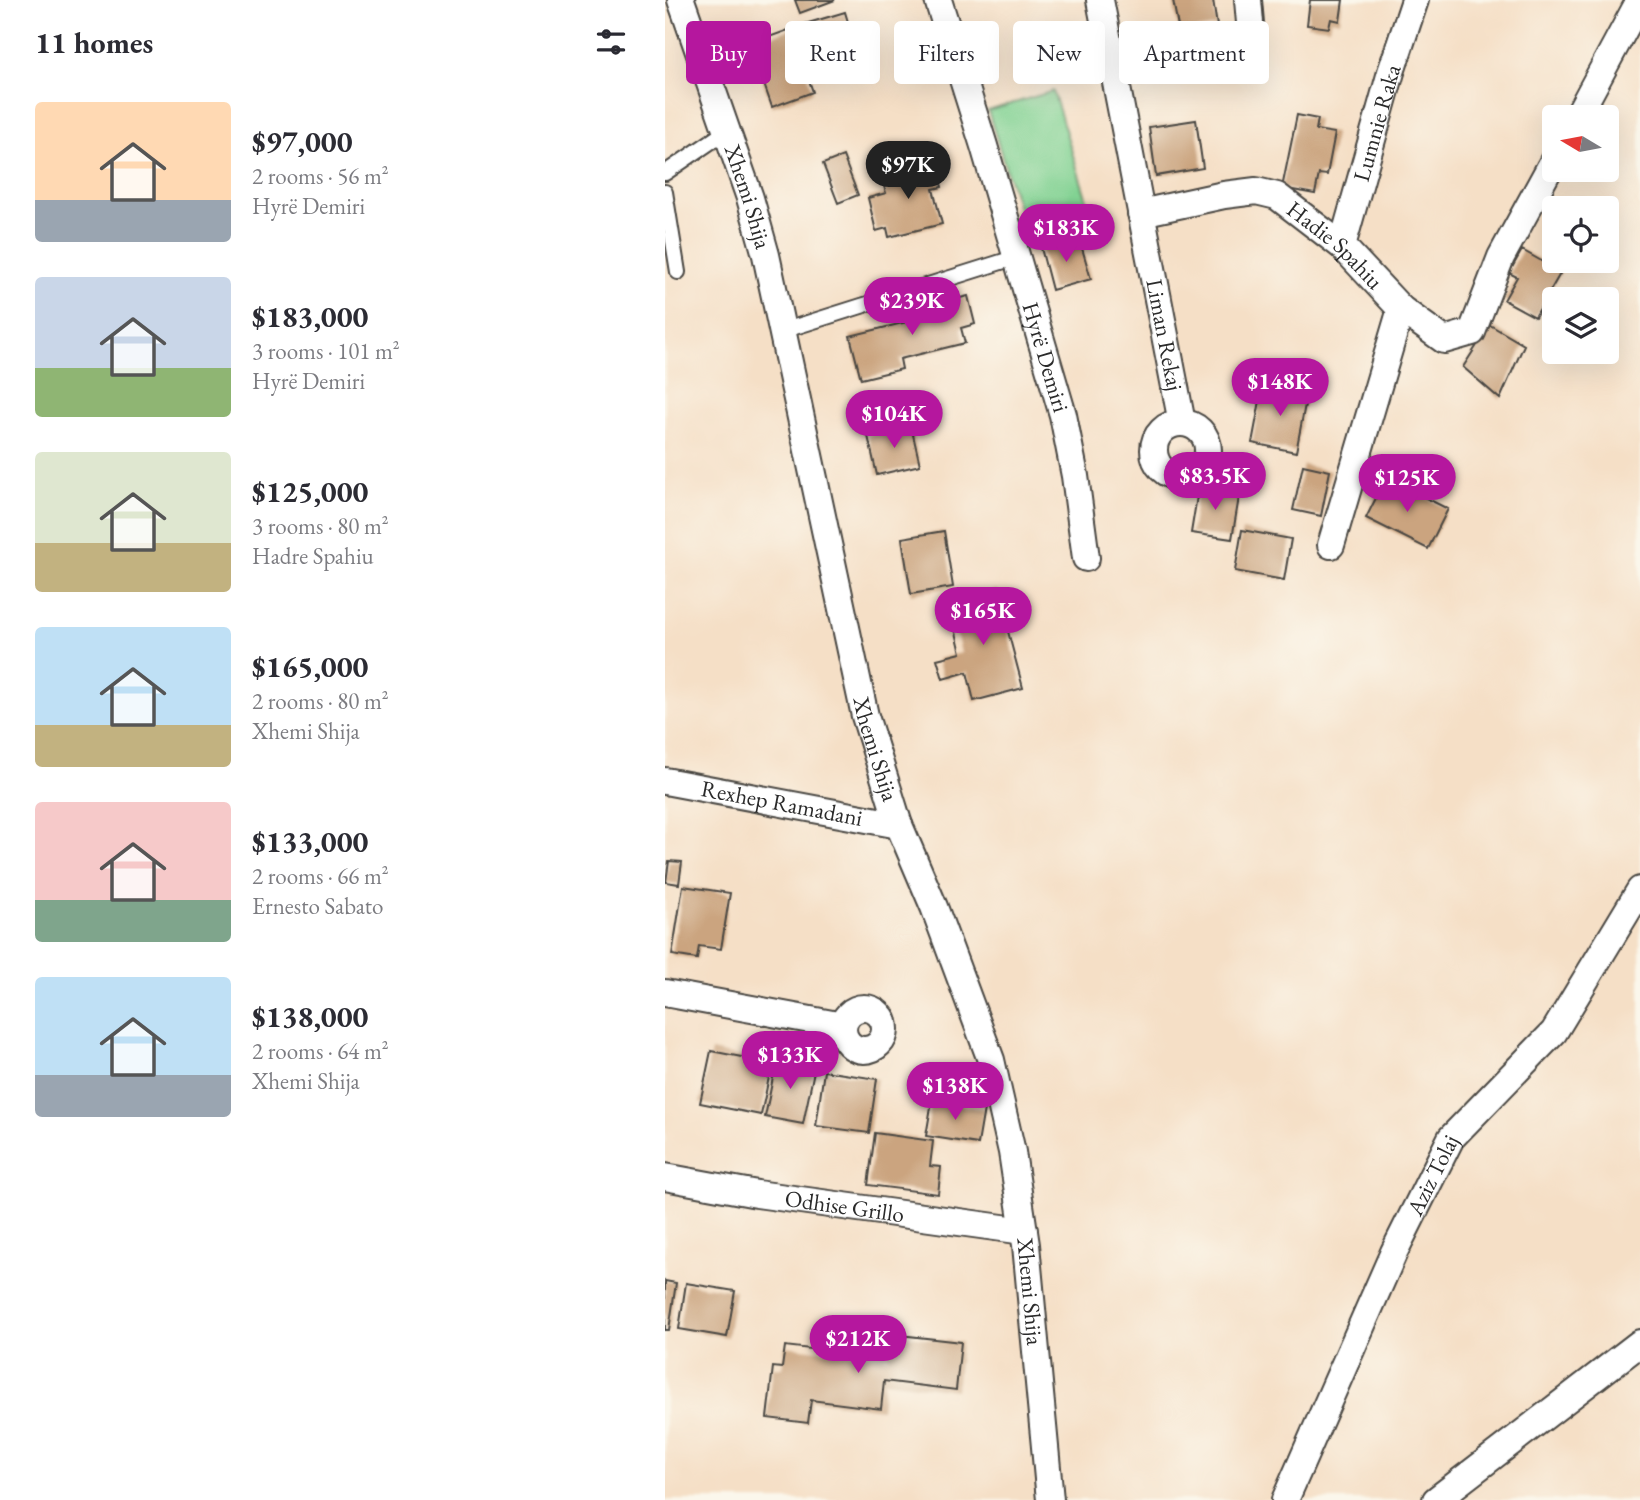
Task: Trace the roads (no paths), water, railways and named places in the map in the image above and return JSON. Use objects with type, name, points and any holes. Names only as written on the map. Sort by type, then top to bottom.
[{"type":"street","name":"Xhemi Shija","points":[[681,0],[756,220],[865,716],[899,825],[934,907],[991,1060],[1012,1152],[1024,1231],[1050,1500]]},
{"type":"street","name":"Hyrë Demiri","points":[[938,0],[1063,415],[1075,476],[1086,558]]},
{"type":"street","name":"Liman Rekaj","points":[[1100,0],[1182,423]]},
{"type":"street","name":"Lumnie Raka","points":[[1342,246],[1391,72],[1415,0]]},
{"type":"street","points":[[1583,105],[1640,0]]},
{"type":"street","name":"Hadie Spahiu","points":[[1141,214],[1224,195],[1256,191],[1277,195],[1342,246],[1401,309],[1444,340],[1472,332],[1501,257],[1542,182]]},
{"type":"street","points":[[1331,545],[1401,309]]},
{"type":"street","name":"Rexhep Ramadani","points":[[665,781],[899,825]]},
{"type":"street","name":"Aziz Tolaj","points":[[1285,1500],[1394,1252],[1451,1138],[1555,1032],[1640,890]]},
{"type":"street","points":[[665,993],[718,1005],[843,1026]]},
{"type":"street","name":"Odhise Grillo","points":[[665,1177],[744,1192],[1024,1231]]},
{"type":"street","points":[[1436,1500],[1640,1343]]},
{"type":"lane","points":[[665,173],[725,132]]},
{"type":"lane","points":[[665,192],[678,272]]},
{"type":"lane","points":[[782,331],[1017,257]]}]
